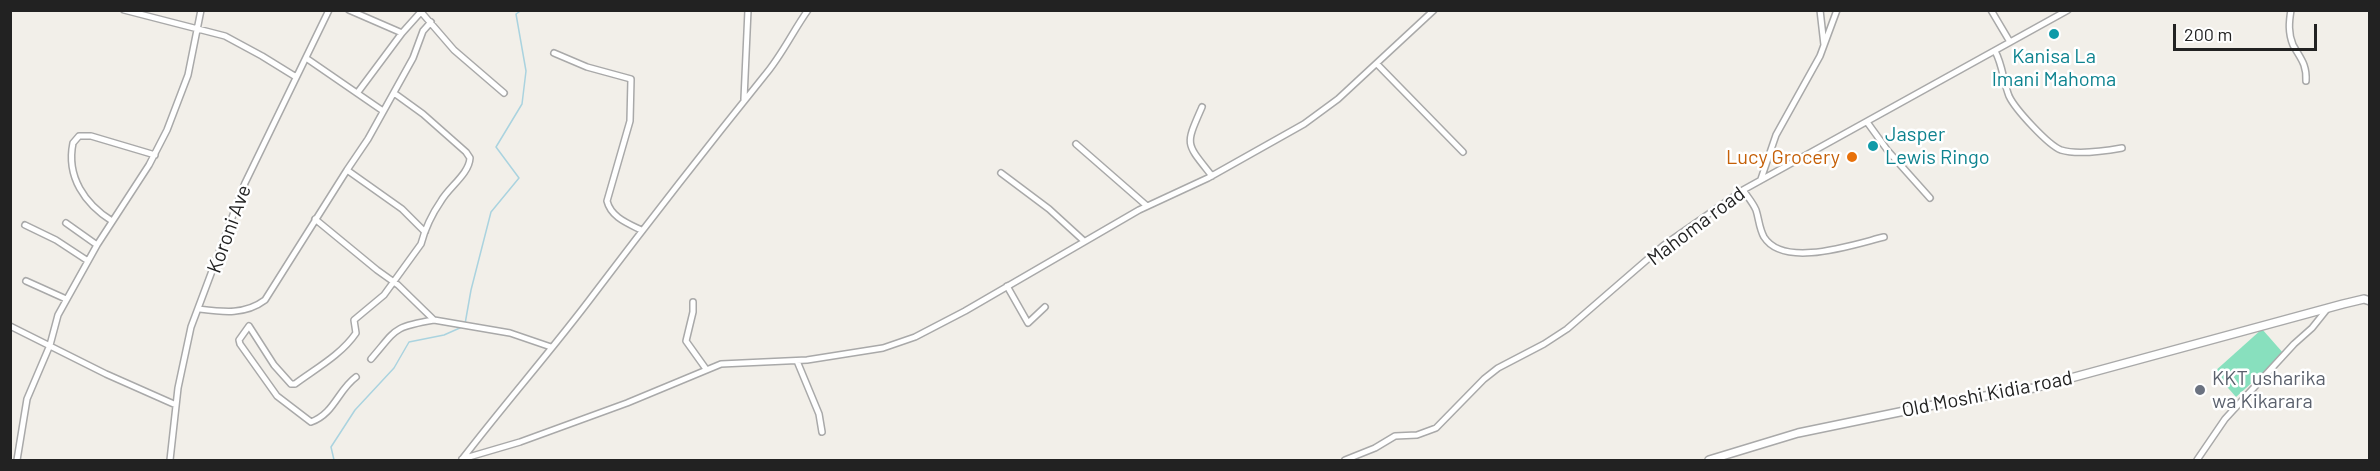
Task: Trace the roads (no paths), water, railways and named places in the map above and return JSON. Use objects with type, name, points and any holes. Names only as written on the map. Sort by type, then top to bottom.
[{"type":"street","points":[[124,10],[236,41],[296,77]]},
{"type":"street","points":[[17,460],[27,399],[50,345],[58,315],[97,245],[155,155],[185,84],[201,10]]},
{"type":"street","name":"Koroni Ave","points":[[170,460],[183,360],[191,327],[233,210],[329,10]]},
{"type":"street","points":[[349,10],[402,33]]},
{"type":"street","points":[[744,99],[748,10]]},
{"type":"street","points":[[462,460],[640,230],[716,138],[776,60],[808,10]]},
{"type":"street","points":[[462,460],[520,442],[627,403],[706,369],[731,363],[797,361],[883,348],[915,337],[1147,206],[1212,176],[1323,111],[1434,10]]},
{"type":"street","points":[[1820,10],[1824,46]]},
{"type":"street","points":[[1761,179],[1776,135],[1812,73],[1837,10]]},
{"type":"street","points":[[1991,10],[2010,42]]},
{"type":"street","points":[[2051,10],[2051,19]]},
{"type":"street","name":"Mahoma road","points":[[1345,460],[1375,448],[1395,436],[1417,435],[1436,428],[1498,368],[1544,344],[1567,328],[1664,245],[1743,190],[2068,10]]},
{"type":"street","points":[[2291,10],[2290,34],[2293,45],[2305,62],[2306,81]]},
{"type":"street","points":[[358,92],[402,33],[422,12],[454,50],[504,93]]},
{"type":"street","points":[[199,309],[243,311],[254,308],[264,300],[368,139],[413,58],[423,31],[430,22]]},
{"type":"street","points":[[1995,51],[2003,69],[2011,99],[2025,119],[2053,145],[2069,151],[2103,151],[2122,148]]},
{"type":"street","points":[[554,53],[586,67],[632,79],[630,121],[608,201],[610,208],[618,217],[640,230]]},
{"type":"street","points":[[306,58],[383,111]]},
{"type":"street","points":[[1377,63],[1463,152]]},
{"type":"street","points":[[356,376],[347,384],[330,410],[311,422],[274,392],[240,344],[240,339],[249,326],[274,365],[294,385],[328,361],[352,339],[356,333],[354,320],[375,304],[421,244],[424,232],[441,200],[469,165],[470,158],[423,114],[393,93]]},
{"type":"street","points":[[1202,107],[1189,137],[1189,144],[1212,176]]},
{"type":"street","points":[[1867,122],[1888,151],[1930,198]]},
{"type":"street","points":[[112,221],[91,205],[83,194],[73,166],[73,143],[79,136],[92,136],[155,155]]},
{"type":"street","points":[[1076,144],[1147,206]]},
{"type":"street","points":[[346,170],[402,209],[424,232]]},
{"type":"street","points":[[1001,173],[1049,209],[1084,241]]},
{"type":"street","points":[[1743,190],[1754,206],[1765,238],[1772,245],[1785,251],[1808,253],[1884,237]]},
{"type":"street","points":[[315,219],[393,281],[434,320]]},
{"type":"street","points":[[66,224],[97,245]]},
{"type":"street","points":[[25,225],[56,240],[88,261]]},
{"type":"street","points":[[26,281],[66,299]]},
{"type":"street","points":[[1007,286],[1026,322],[1028,323],[1045,306]]},
{"type":"street","name":"Old Moshi Kidia road","points":[[1709,460],[1798,433],[1948,402],[2034,388],[2156,353],[2230,336],[2328,308],[2368,300]]},
{"type":"street","points":[[693,302],[686,341],[706,369]]},
{"type":"street","points":[[2197,460],[2225,419],[2294,344],[2312,328],[2328,308]]},
{"type":"street","points":[[371,359],[395,331],[405,325],[434,320],[510,333],[551,347]]},
{"type":"street","points":[[10,326],[106,374],[176,405]]},
{"type":"street","points":[[797,361],[819,414],[822,432]]},
{"type":"waterway","points":[[465,324],[471,290],[491,212],[519,178],[496,147],[522,104],[526,71],[516,14],[522,10]]},
{"type":"waterway","points":[[334,460],[331,447],[355,410],[394,368],[409,342],[444,335],[462,327]]},
{"type":"place","name":"Kanisa La Imani Mahoma","points":[[2054,34]]},
{"type":"place","name":"Jasper Lewis Ringo","points":[[1873,146]]},
{"type":"place","name":"Lucy Grocery","points":[[1852,157]]},
{"type":"place","name":"KKT usharika wa Kikarara","points":[[2200,390]]}]
